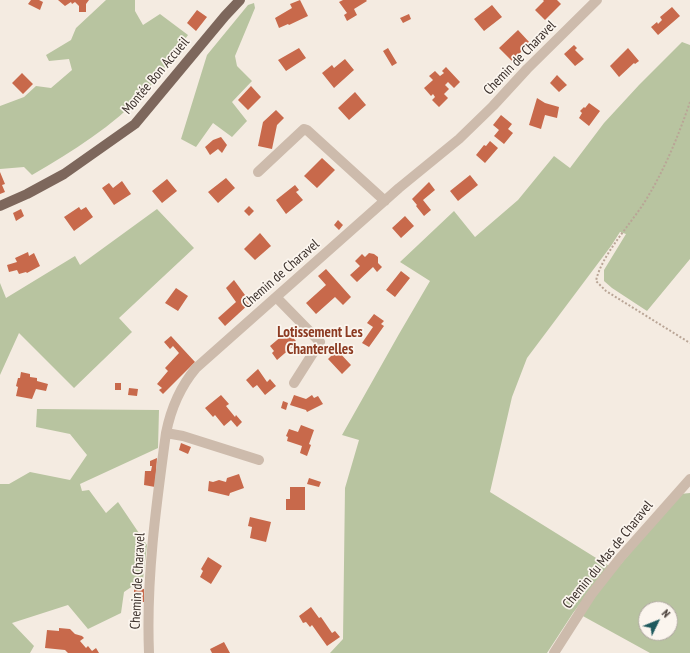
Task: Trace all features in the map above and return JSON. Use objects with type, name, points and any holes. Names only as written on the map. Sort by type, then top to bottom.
[{"type":"main road","name":"Montée Bon Accueil","points":[[0,206],[27,194],[64,174],[135,124],[224,16],[240,0]]},
{"type":"street","name":"Chemin de Charavel","points":[[149,653],[150,584],[153,541],[166,433],[174,403],[189,376],[196,368],[385,201],[459,139],[493,106],[527,68],[595,1]]},
{"type":"street","points":[[258,172],[304,129],[307,130],[385,201]]},
{"type":"street","points":[[276,297],[320,342],[294,383]]},
{"type":"street","points":[[166,433],[183,436],[259,460]]},
{"type":"street","name":"Chemin du Mas de Charavel","points":[[554,653],[578,613],[595,589],[690,479]]},
{"type":"path","points":[[690,102],[676,142],[664,167],[644,202],[601,266],[596,281],[606,291],[690,343]]},
{"type":"green space","points":[[106,0],[135,0],[135,11],[143,25],[160,14],[188,35],[162,72],[145,92],[120,116],[92,137],[32,175],[24,167],[0,169],[0,106],[24,97],[36,86],[51,88],[72,70],[69,59],[49,61],[46,55],[71,40],[76,28]]},
{"type":"green space","points":[[254,3],[255,8],[235,56],[237,66],[252,81],[232,102],[247,121],[232,137],[213,123],[196,147],[181,139],[207,55],[248,5]]},
{"type":"green space","points":[[682,42],[690,45],[690,259],[647,311],[604,281],[604,270],[626,234],[620,232],[527,358],[512,397],[490,492],[609,566],[573,613],[547,653],[330,653],[343,639],[345,488],[359,440],[342,435],[430,281],[400,262],[454,211],[475,237],[518,200],[554,156],[570,168],[604,123]]},
{"type":"green space","points":[[157,209],[194,248],[119,318],[132,332],[74,388],[19,333],[0,375],[0,283],[6,298],[75,256],[80,265]]},
{"type":"green space","points":[[37,409],[159,410],[158,448],[80,484],[82,491],[89,490],[106,513],[118,502],[147,545],[143,579],[124,592],[121,613],[88,629],[68,605],[12,623],[34,646],[30,653],[0,653],[0,484],[9,484],[30,472],[70,480],[87,455],[70,434],[36,427]]},
{"type":"green space","points":[[690,493],[690,653],[650,653],[581,615],[592,598],[680,494]]},
{"type":"building","points":[[31,0],[39,0],[43,2],[40,10],[28,4]]},
{"type":"building","points":[[58,0],[89,0],[86,4],[86,12],[79,12],[79,6],[75,2],[72,4],[71,2],[65,6]]},
{"type":"building","points":[[300,0],[308,16],[279,28],[275,18],[292,8],[290,4]]},
{"type":"building","points":[[343,0],[367,1],[354,9],[357,15],[347,21],[344,15],[347,13],[339,2]]},
{"type":"building","points":[[543,0],[557,0],[561,4],[545,20],[535,10],[544,1]]},
{"type":"building","points":[[492,5],[502,17],[484,31],[474,19]]},
{"type":"building","points":[[672,7],[680,16],[658,35],[651,27],[657,22],[658,24],[662,20],[660,17]]},
{"type":"building","points":[[197,10],[207,17],[196,31],[187,23]]},
{"type":"building","points":[[409,14],[411,19],[403,23],[400,18]]},
{"type":"building","points":[[518,30],[530,43],[512,61],[499,48]]},
{"type":"building","points":[[574,45],[577,48],[575,50],[584,59],[575,66],[564,54]]},
{"type":"building","points":[[299,48],[306,58],[286,71],[278,60]]},
{"type":"building","points":[[388,48],[397,63],[392,66],[383,51]]},
{"type":"building","points":[[628,48],[639,61],[635,64],[634,63],[619,77],[610,66]]},
{"type":"building","points":[[345,59],[354,70],[334,88],[322,73],[332,65],[334,68]]},
{"type":"building","points":[[446,67],[460,82],[454,88],[448,82],[445,85],[449,89],[444,94],[448,98],[439,107],[432,100],[435,97],[433,94],[431,96],[424,88],[433,80],[429,76],[435,71],[440,76],[444,73],[442,71]]},
{"type":"building","points":[[22,73],[33,84],[23,94],[12,83]]},
{"type":"building","points":[[557,75],[567,85],[559,92],[550,83]]},
{"type":"building","points":[[251,86],[261,97],[248,110],[238,100]]},
{"type":"building","points":[[355,92],[366,105],[349,120],[338,108]]},
{"type":"building","points":[[537,98],[545,103],[559,107],[557,118],[545,115],[541,129],[529,125]]},
{"type":"building","points":[[589,103],[600,111],[589,126],[579,118],[582,113],[580,111]]},
{"type":"building","points":[[276,110],[284,118],[277,125],[272,149],[258,146],[263,122]]},
{"type":"building","points":[[501,115],[512,124],[508,129],[513,133],[504,144],[494,136],[499,130],[493,125]]},
{"type":"building","points":[[221,137],[227,145],[222,153],[218,149],[210,155],[205,147],[213,140]]},
{"type":"building","points":[[490,141],[498,148],[485,163],[476,155],[484,145],[486,146]]},
{"type":"building","points":[[322,158],[335,170],[317,188],[304,176]]},
{"type":"building","points":[[0,172],[5,184],[2,185],[5,192],[0,194]]},
{"type":"building","points":[[470,175],[478,185],[458,201],[450,191]]},
{"type":"building","points":[[226,178],[235,188],[218,203],[208,192]]},
{"type":"building","points":[[167,179],[177,191],[162,203],[152,191]]},
{"type":"building","points":[[122,181],[131,194],[114,205],[102,188],[109,183],[113,188]]},
{"type":"building","points":[[429,182],[435,190],[423,200],[431,210],[424,216],[412,199]]},
{"type":"building","points":[[295,185],[299,190],[296,192],[303,200],[286,214],[276,200]]},
{"type":"building","points":[[249,206],[254,211],[249,216],[244,211]]},
{"type":"building","points":[[79,207],[81,210],[86,207],[93,217],[74,231],[64,217]]},
{"type":"building","points":[[21,209],[24,216],[16,221],[13,213]]},
{"type":"building","points":[[405,216],[414,226],[401,238],[392,228]]},
{"type":"building","points":[[338,220],[343,225],[339,230],[334,225]]},
{"type":"building","points":[[260,233],[271,246],[255,260],[244,249]]},
{"type":"building","points":[[28,252],[29,256],[34,253],[40,266],[27,273],[19,274],[17,270],[9,272],[7,265],[17,262],[15,258]]},
{"type":"building","points":[[369,253],[378,257],[378,263],[382,267],[377,272],[373,267],[357,282],[350,275],[360,266],[355,261],[362,254],[365,257]]},
{"type":"building","points":[[326,269],[351,297],[343,305],[335,297],[316,314],[306,303],[326,285],[318,276]]},
{"type":"building","points":[[401,271],[410,278],[395,297],[386,290]]},
{"type":"building","points":[[234,280],[245,295],[242,297],[249,304],[225,326],[218,318],[236,302],[226,288]]},
{"type":"building","points":[[176,288],[188,296],[178,311],[165,303]]},
{"type":"building","points":[[374,314],[384,321],[381,324],[384,326],[369,347],[362,343],[373,327],[367,323]]},
{"type":"building","points":[[286,330],[296,341],[291,346],[292,347],[277,360],[272,353],[274,351],[270,346],[283,335],[282,334]]},
{"type":"building","points":[[171,336],[195,362],[163,394],[159,390],[162,388],[157,384],[168,371],[165,368],[179,353],[173,346],[170,349],[164,342]]},
{"type":"building","points":[[337,350],[351,365],[342,374],[328,359]]},
{"type":"building","points":[[258,369],[267,382],[270,379],[276,386],[265,395],[257,385],[253,388],[246,380]]},
{"type":"building","points":[[21,372],[30,374],[30,377],[37,378],[37,381],[48,384],[46,391],[36,389],[32,399],[16,396],[18,387],[16,386]]},
{"type":"building","points":[[115,383],[121,383],[121,390],[115,390]]},
{"type":"building","points":[[129,388],[138,389],[137,396],[128,395]]},
{"type":"building","points":[[221,395],[229,404],[226,406],[235,417],[236,415],[242,422],[237,427],[231,420],[224,426],[215,415],[213,417],[205,408]]},
{"type":"building","points":[[294,395],[306,399],[312,395],[314,398],[318,396],[323,404],[307,412],[306,410],[290,405]]},
{"type":"building","points":[[283,401],[288,403],[286,410],[281,408]]},
{"type":"building","points":[[301,425],[314,430],[307,456],[300,453],[302,446],[287,441],[288,437],[286,436],[289,429],[298,432]]},
{"type":"building","points":[[181,443],[191,447],[188,454],[179,450]]},
{"type":"building","points":[[157,458],[155,487],[144,485],[145,471],[151,471],[152,466],[150,466],[150,461]]},
{"type":"building","points":[[239,474],[244,488],[230,493],[229,496],[208,491],[209,481],[213,482],[219,480],[226,482],[227,478]]},
{"type":"building","points":[[309,478],[321,482],[319,487],[307,484]]},
{"type":"building","points":[[290,487],[305,487],[305,510],[286,510],[286,499],[290,499]]},
{"type":"building","points":[[250,517],[271,522],[266,542],[250,538],[252,527],[248,526]]},
{"type":"building","points":[[208,557],[222,566],[211,584],[200,577],[203,571],[201,569]]},
{"type":"building","points":[[134,588],[144,589],[144,602],[134,602]]},
{"type":"building","points":[[311,607],[319,618],[321,617],[332,633],[335,631],[340,637],[327,646],[312,625],[310,627],[306,622],[303,623],[299,616]]},
{"type":"building","points":[[59,628],[70,629],[75,634],[82,636],[84,638],[80,641],[86,648],[88,646],[92,651],[96,648],[99,653],[68,653],[65,650],[45,648],[47,630],[59,631]]},
{"type":"building","points":[[224,642],[230,653],[212,653],[210,649]]},
{"type":"district","name":"Lotissement Les Chanterelles","points":[[320,342]]}]
